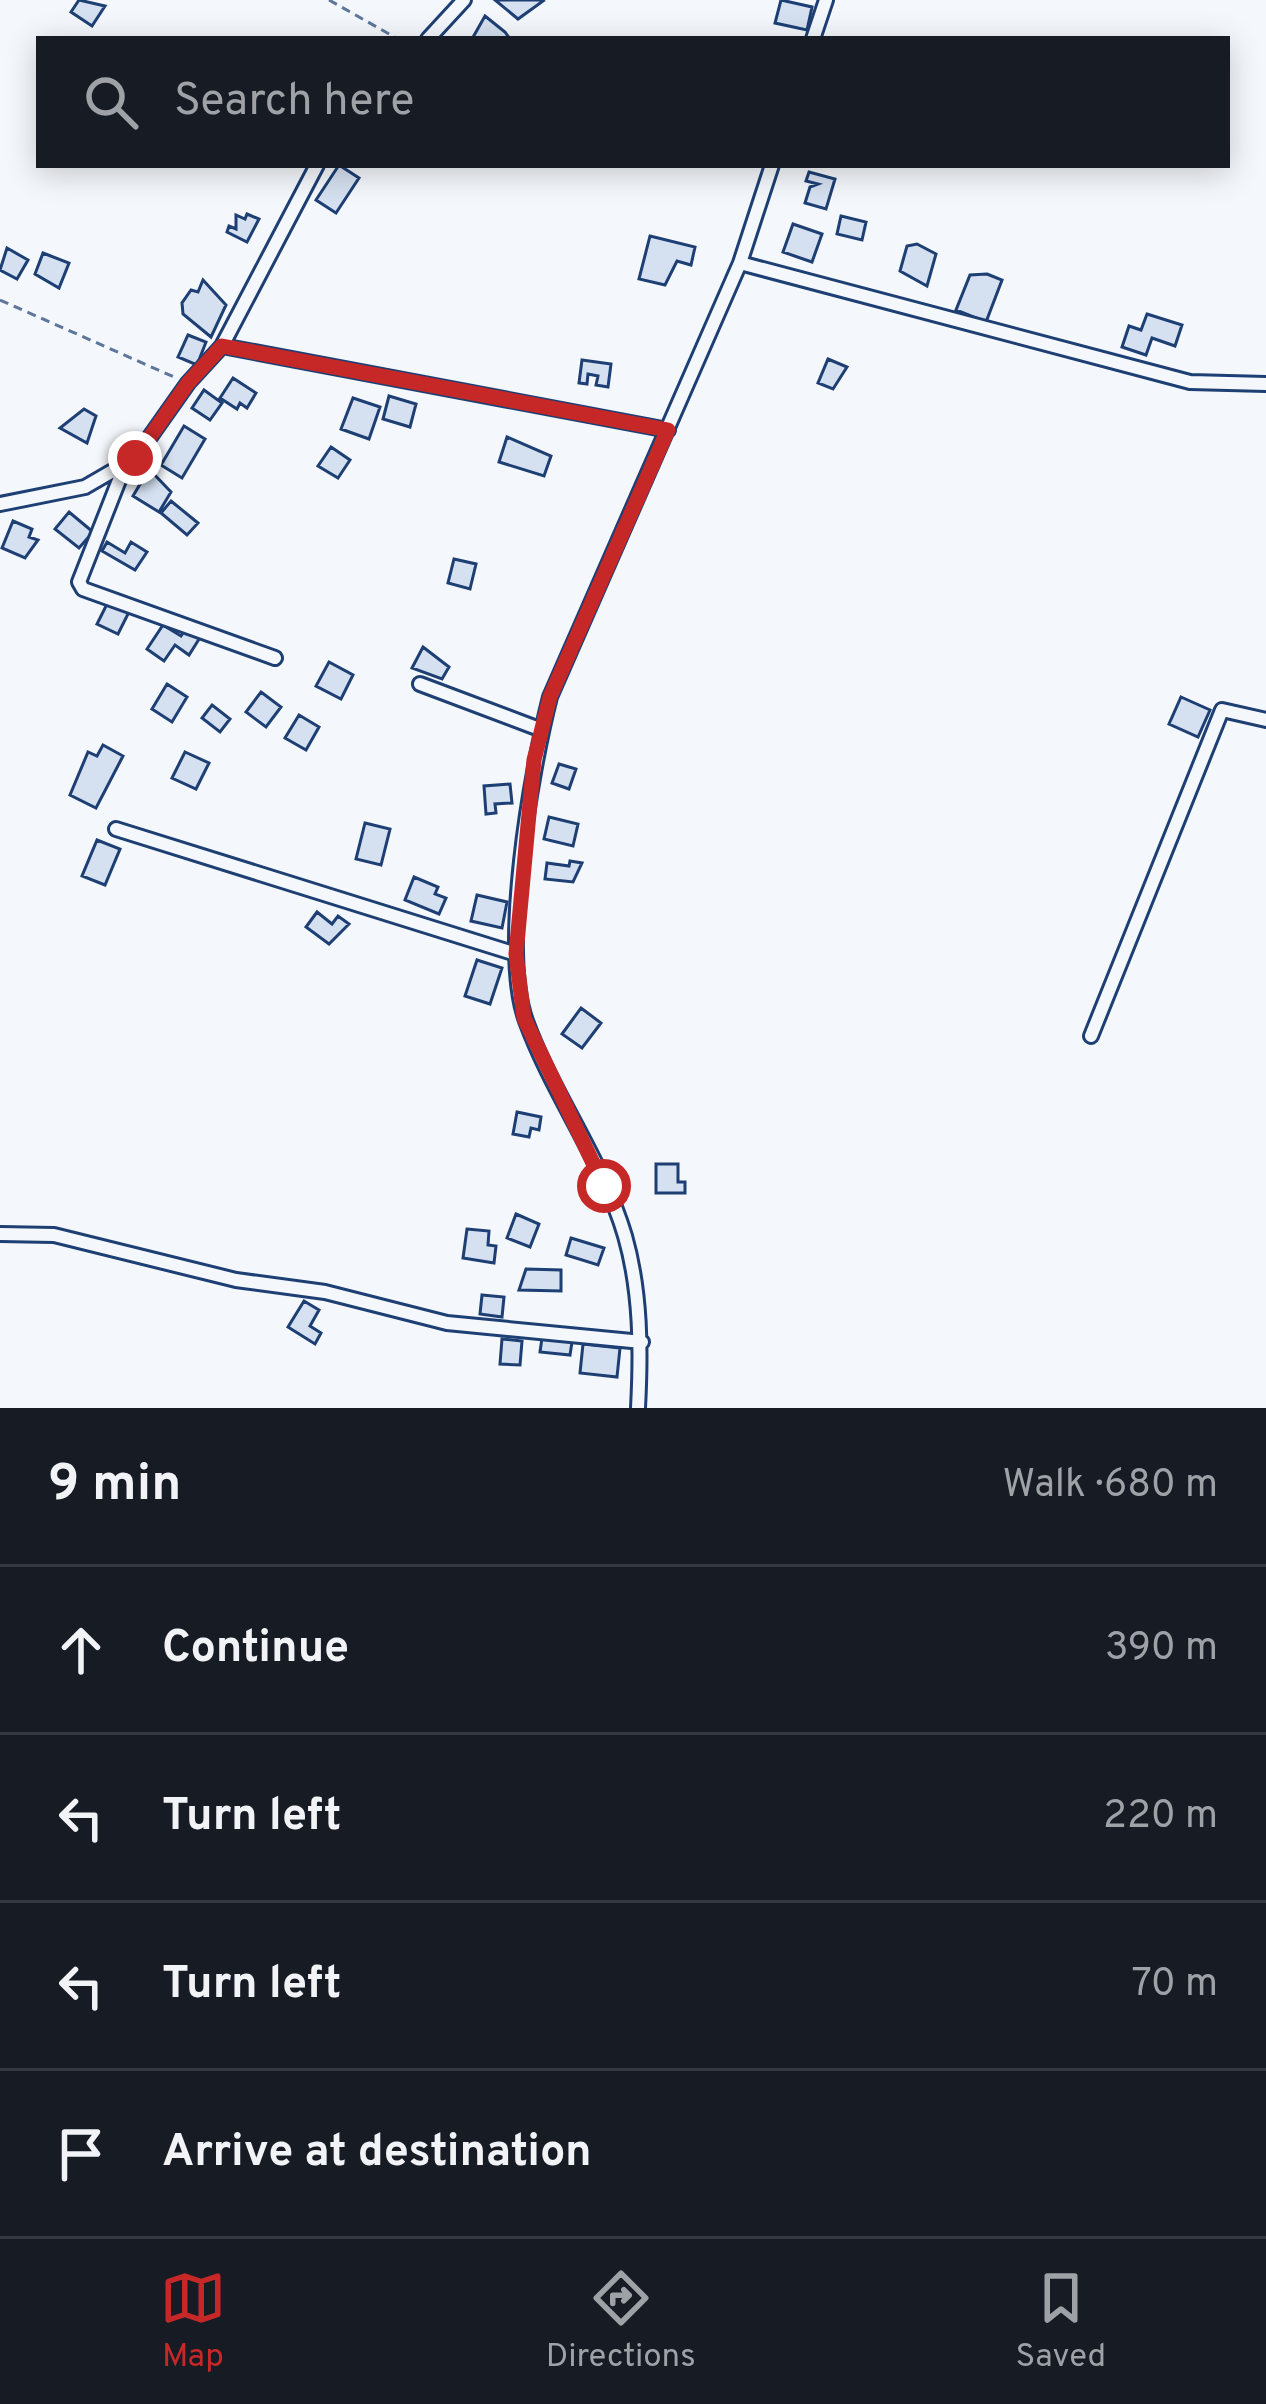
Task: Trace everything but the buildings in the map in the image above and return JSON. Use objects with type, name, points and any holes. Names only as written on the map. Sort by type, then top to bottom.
[{"type":"street","points":[[431,36],[464,0]]},
{"type":"street","points":[[814,36],[826,0]]},
{"type":"street","points":[[0,504],[85,487],[135,458],[188,383],[222,346],[315,168]]},
{"type":"street","points":[[638,1408],[642,1342],[625,1236],[524,1018],[516,954],[542,730],[550,697],[740,263],[771,168]]},
{"type":"street","points":[[740,263],[1190,382],[1266,384]]},
{"type":"street","points":[[222,346],[668,430]]},
{"type":"street","points":[[126,464],[79,583],[83,589],[275,658]]},
{"type":"street","points":[[421,684],[542,730]]},
{"type":"street","points":[[1091,1036],[1222,710],[1266,720]]},
{"type":"street","points":[[116,829],[516,954]]},
{"type":"street","points":[[0,1234],[54,1235],[236,1280],[325,1292],[447,1323],[642,1342]]},
{"type":"path","points":[[328,0],[393,36]]},
{"type":"path","points":[[0,300],[188,383]]},
{"type":"route","points":[[135,458],[188,383],[222,346],[668,430],[550,697],[534,760],[516,954],[524,1018],[604,1186]]}]
